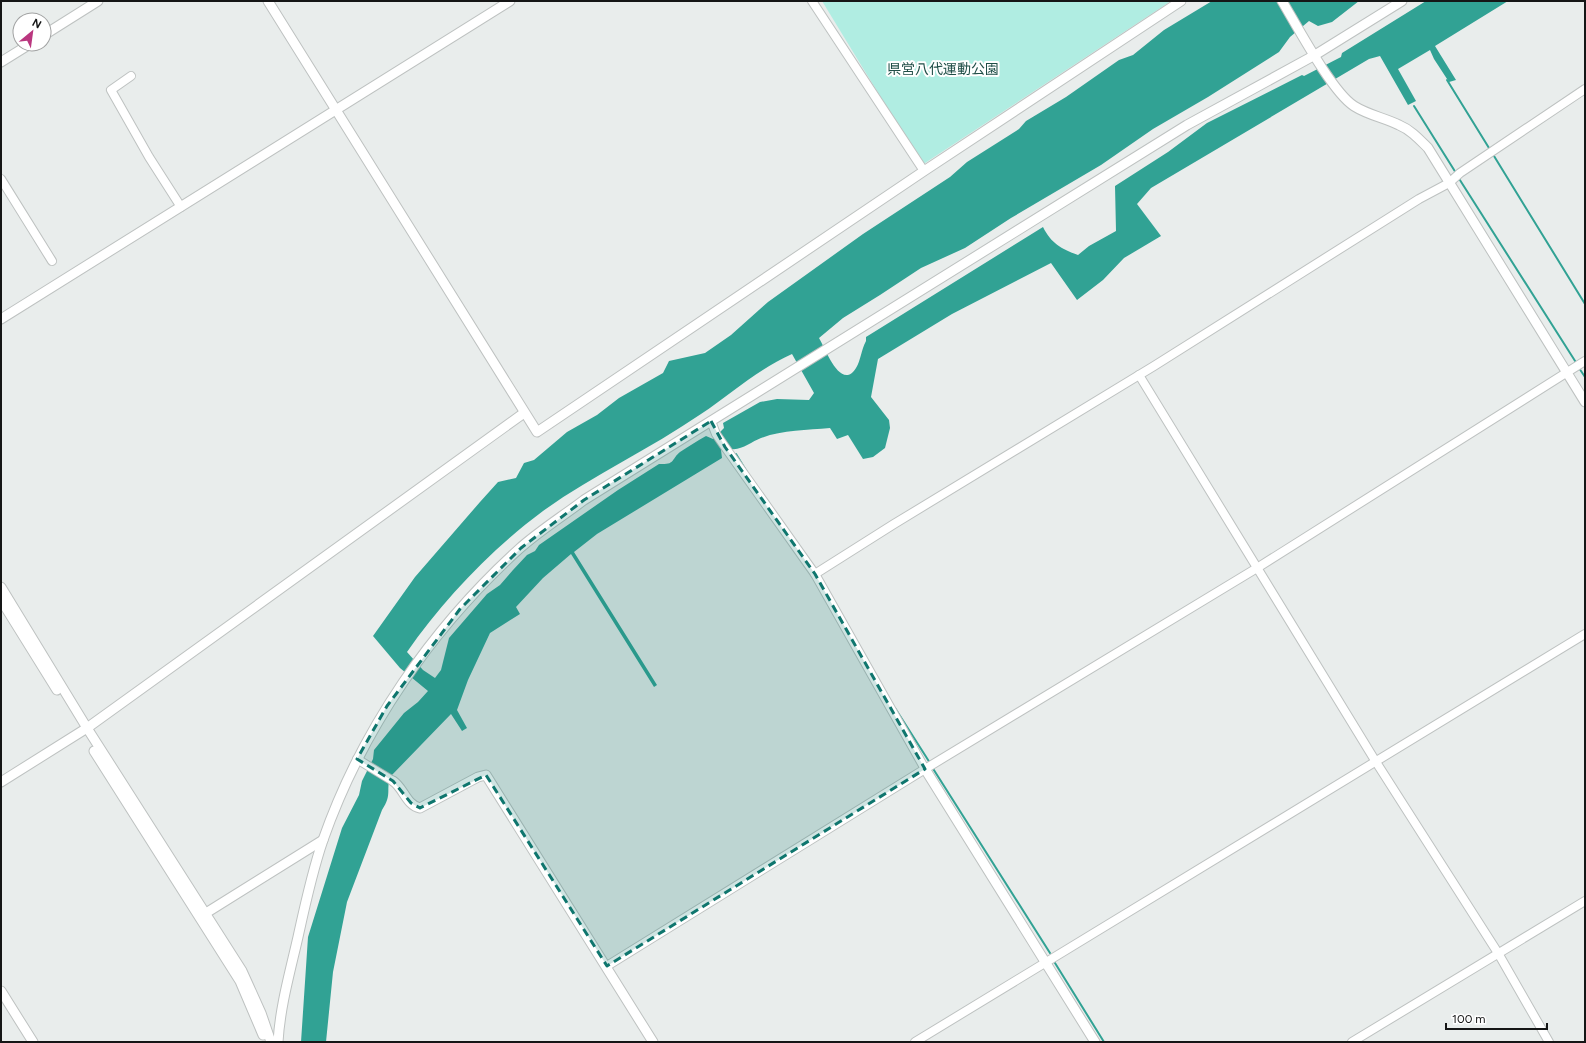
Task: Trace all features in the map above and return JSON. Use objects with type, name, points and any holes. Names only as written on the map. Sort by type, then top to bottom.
[{"type":"street","points":[[52,30],[98,1]]},
{"type":"street","points":[[268,1],[536,432],[924,171],[1181,1]]},
{"type":"street","points":[[1,319],[510,1]]},
{"type":"street","points":[[812,1],[924,171]]},
{"type":"street","points":[[1282,1],[1334,84],[1354,106],[1401,126],[1417,136],[1428,148],[1585,402]]},
{"type":"street","points":[[278,1042],[281,1012],[308,891],[323,840],[357,760],[387,706],[416,665],[460,609],[521,548],[584,500],[1187,125],[1315,55],[1402,1]]},
{"type":"street","points":[[1,62],[17,52]]},
{"type":"street","points":[[131,76],[111,90],[149,157],[181,207]]},
{"type":"street","points":[[815,574],[894,524],[1139,375],[1419,199],[1449,182],[1460,173],[1585,89]]},
{"type":"street","points":[[1,179],[52,260]]},
{"type":"street","points":[[607,966],[929,767],[1257,568],[1583,363]]},
{"type":"street","points":[[1139,375],[1376,762],[1498,953],[1549,1042]]},
{"type":"street","points":[[1,782],[84,730],[524,413]]},
{"type":"street","points":[[711,421],[716,434],[724,447],[815,574],[1045,963],[1095,1042]]},
{"type":"street","points":[[1,587],[84,730],[206,913],[242,971],[261,1013],[271,1042]]},
{"type":"street","points":[[1,600],[84,730],[240,981],[265,1042]]},
{"type":"street","points":[[915,1042],[1585,634]]},
{"type":"street","points":[[357,760],[398,784],[416,808],[420,808],[478,777],[486,775],[607,966],[653,1042]]},
{"type":"street","points":[[206,913],[323,840]]},
{"type":"street","points":[[1352,1042],[1585,901]]},
{"type":"street","points":[[1,991],[33,1042]]},
{"type":"highlighted area","points":[[711,421],[725,447],[815,574],[925,769],[607,966],[486,775],[420,808],[411,803],[393,781],[357,759],[387,706],[460,609],[521,548],[584,500]]},
{"type":"green space","name":"県営八代運動公園","points":[[822,1],[1171,1],[922,165]]},
{"type":"shaded area","points":[[1212,1],[1359,1],[1332,22],[1318,26],[1309,21],[1290,37],[1279,52],[1208,97],[1153,129],[1101,165],[1011,218],[965,248],[921,268],[843,318],[819,338],[829,358],[839,372],[845,375],[850,374],[856,368],[866,341],[866,337],[1043,227],[1049,237],[1057,245],[1078,255],[1089,246],[1116,231],[1115,186],[1168,152],[1207,123],[1341,57],[1342,53],[1426,1],[1508,1],[1435,46],[1456,80],[1449,82],[1430,50],[1398,69],[1416,101],[1408,105],[1380,56],[1369,59],[1151,188],[1137,204],[1161,236],[1124,258],[1103,280],[1077,300],[1051,263],[952,314],[878,359],[871,397],[889,420],[890,428],[885,448],[873,457],[863,459],[848,435],[837,439],[830,428],[777,433],[761,438],[744,447],[730,449],[726,447],[721,450],[722,458],[597,534],[574,552],[657,685],[654,687],[571,554],[543,578],[516,607],[520,614],[490,633],[468,680],[457,710],[467,728],[462,731],[451,714],[391,776],[387,800],[347,902],[333,972],[326,1042],[301,1042],[308,937],[342,828],[359,795],[362,781],[373,759],[374,750],[404,713],[418,702],[428,691],[400,668],[373,636],[415,577],[498,482],[516,478],[524,463],[534,460],[567,432],[597,415],[619,398],[663,373],[669,361],[705,353],[731,335],[768,302],[863,234],[950,177],[967,162],[1019,129],[1026,121],[1066,97],[1119,60],[1133,55],[1164,30]],"holes":[[[792,354],[814,393],[809,400],[777,399],[760,402],[723,423],[724,428],[713,439],[706,436],[680,452],[668,464],[659,464],[618,490],[539,545],[535,551],[527,555],[500,585],[487,594],[449,638],[441,670],[435,678],[423,670],[407,652],[436,613],[487,558],[524,526],[562,498],[682,427],[745,382]]]},
{"type":"waterway","points":[[1447,80],[1489,148]]},
{"type":"waterway","points":[[1414,106],[1456,173]]},
{"type":"waterway","points":[[1494,156],[1585,304]]},
{"type":"waterway","points":[[1458,177],[1577,364]]},
{"type":"waterway","points":[[1579,368],[1585,377]]},
{"type":"waterway","points":[[736,454],[747,472]]},
{"type":"waterway","points":[[895,708],[930,763]]},
{"type":"waterway","points":[[932,767],[1050,953]]},
{"type":"waterway","points":[[1055,963],[1104,1042]]}]
